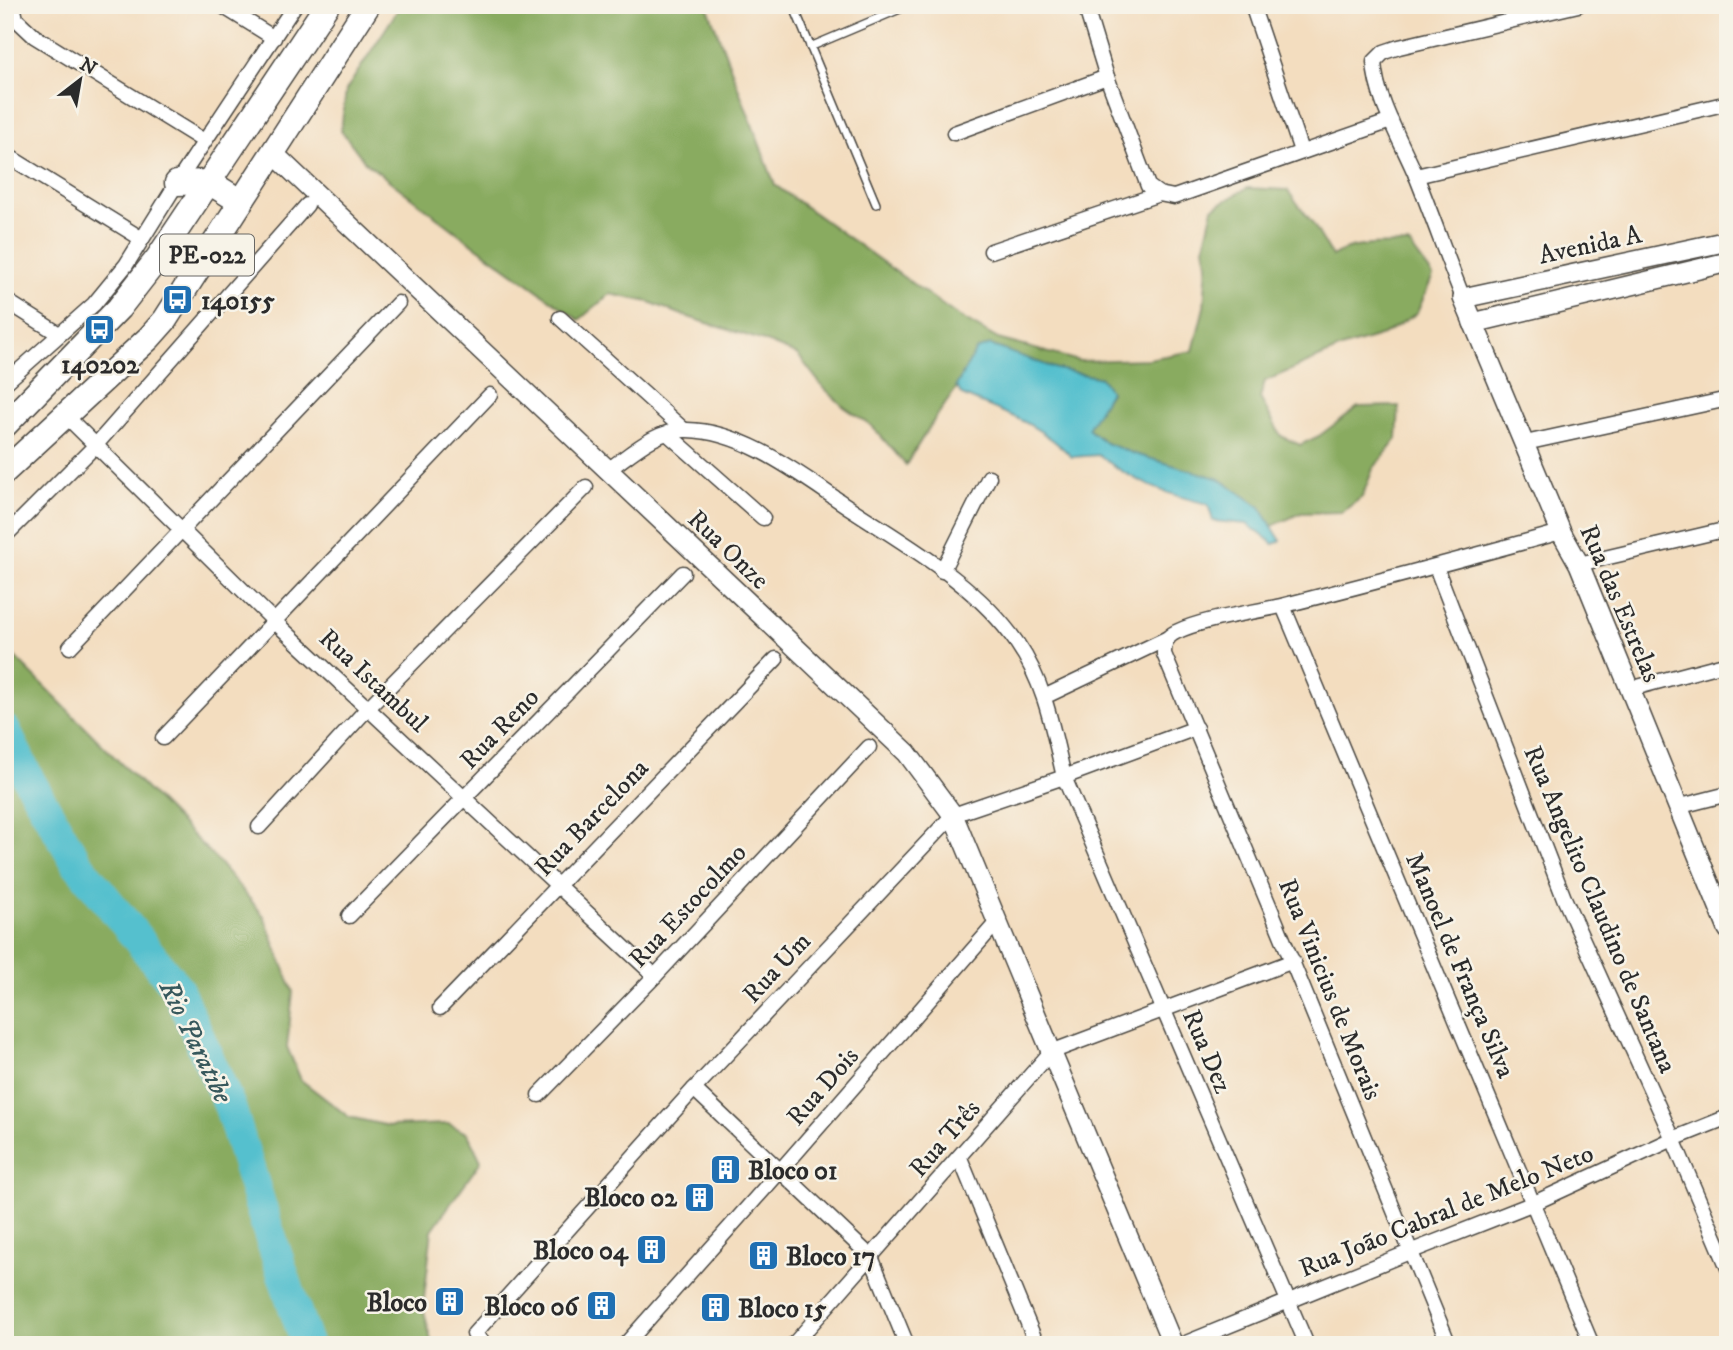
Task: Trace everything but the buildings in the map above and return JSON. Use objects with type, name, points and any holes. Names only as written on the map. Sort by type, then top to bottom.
[{"type":"highway","name":"PE-022","points":[[5,425],[119,308],[158,258],[327,5]]},
{"type":"highway","name":"PE-022","points":[[5,471],[165,320],[368,5]]},
{"type":"highway","points":[[177,183],[209,182],[241,202]]},
{"type":"street","points":[[221,5],[274,38]]},
{"type":"street","points":[[5,383],[94,304],[126,265],[204,141],[295,5]]},
{"type":"street","points":[[1252,5],[1301,151]]},
{"type":"street","points":[[1463,298],[1416,176],[1391,121],[1374,73],[1374,62],[1384,52],[1578,5]]},
{"type":"street","points":[[1088,6],[1107,77],[1148,186],[1159,194],[1174,197],[1391,121]]},
{"type":"street","points":[[15,12],[34,36],[204,141]]},
{"type":"street","points":[[954,133],[1107,77]]},
{"type":"street","points":[[1416,176],[1728,103]]},
{"type":"street","points":[[5,153],[142,239]]},
{"type":"street","name":"Rua Onze","points":[[274,153],[907,753],[953,815],[1173,1345]]},
{"type":"street","points":[[991,251],[1159,194]]},
{"type":"street","points":[[5,536],[95,446],[307,205]]},
{"type":"street","name":"Avenida A","points":[[1463,298],[1728,241]]},
{"type":"street","name":"Avenida A","points":[[1473,323],[1728,262]]},
{"type":"street","name":"Rua das Estrelas","points":[[1463,298],[1561,532],[1579,564],[1676,807],[1728,928]]},
{"type":"street","points":[[5,300],[59,334]]},
{"type":"street","points":[[70,647],[398,303]]},
{"type":"street","points":[[560,318],[684,430]]},
{"type":"street","points":[[163,738],[490,396]]},
{"type":"street","points":[[1525,443],[1728,399]]},
{"type":"street","name":"Rua Istambul","points":[[65,415],[274,621],[654,976]]},
{"type":"street","name":"Rua Dez","points":[[608,470],[651,439],[684,430],[716,432],[799,473],[958,581],[999,619],[1019,645],[1045,696],[1064,777],[1307,1345]]},
{"type":"street","points":[[668,434],[763,518]]},
{"type":"street","points":[[942,571],[989,477]]},
{"type":"street","points":[[259,827],[368,708],[586,486]]},
{"type":"street","points":[[1579,564],[1728,528]]},
{"type":"street","points":[[1045,696],[1195,625],[1283,606],[1561,532]]},
{"type":"street","name":"Rua Angelito Claudino de Santana","points":[[1436,566],[1564,898],[1728,1268]]},
{"type":"street","name":"Rua Reno","points":[[349,916],[683,573]]},
{"type":"street","name":"Manoel de França Silva","points":[[1283,606],[1592,1345]]},
{"type":"street","name":"Rua Vinicius de Morais","points":[[1168,638],[1164,645],[1164,654],[1293,961],[1449,1345]]},
{"type":"street","name":"Rua Barcelona","points":[[440,1008],[776,659]]},
{"type":"street","points":[[1630,689],[1728,663]]},
{"type":"street","name":"Rua Um","points":[[485,1345],[474,1334],[694,1089],[953,815],[1196,728]]},
{"type":"street","name":"Rua Estocolmo","points":[[539,1095],[869,747]]},
{"type":"street","points":[[1676,807],[1728,794]]},
{"type":"street","name":"Rua Dois","points":[[625,1345],[997,922]]},
{"type":"street","name":"Rua Três","points":[[793,1345],[1051,1052],[1293,961]]},
{"type":"street","points":[[694,1089],[871,1257],[907,1345]]},
{"type":"street","name":"Rua João Cabral de Melo Neto","points":[[1181,1345],[1534,1203],[1673,1139],[1728,1118]]},
{"type":"street","points":[[960,1158],[1037,1345]]},
{"type":"lane","points":[[793,5],[876,204]]},
{"type":"lane","points":[[810,47],[900,9],[898,5]]},
{"type":"green space","points":[[401,5],[707,5],[775,185],[955,314],[998,339],[1079,361],[1148,359],[1193,351],[1204,307],[1207,263],[1204,247],[1213,208],[1247,188],[1287,190],[1312,222],[1332,256],[1359,246],[1409,244],[1433,276],[1417,313],[1383,335],[1344,347],[1265,381],[1260,398],[1281,436],[1300,445],[1319,436],[1358,407],[1399,406],[1397,439],[1373,469],[1362,497],[1342,512],[1301,513],[1268,528],[1106,443],[1087,428],[1110,392],[1101,378],[1057,369],[990,345],[925,433],[906,465],[872,426],[844,407],[822,386],[798,355],[649,302],[610,294],[579,320],[463,237],[365,162],[341,130],[346,90]]},
{"type":"green space","points":[[5,647],[216,859],[264,916],[293,992],[287,1047],[301,1080],[349,1117],[389,1126],[449,1124],[468,1134],[481,1161],[432,1230],[423,1307],[432,1345],[5,1345]]},
{"type":"water","points":[[990,345],[1057,369],[1101,378],[1110,391],[1088,429],[1106,443],[1135,454],[1220,479],[1260,507],[1281,541],[1274,544],[1247,524],[1213,521],[1208,504],[1150,486],[1124,473],[1099,455],[1072,457],[1033,427],[962,395],[956,386],[976,350]]},
{"type":"waterway","name":"Rio Paratibe","points":[[5,731],[30,782],[77,863],[177,988],[230,1107],[307,1345]]},
{"type":"place","name":"140155","points":[[178,300]]},
{"type":"place","name":"140202","points":[[100,329]]},
{"type":"place","name":"Bloco 01","points":[[725,1170]]},
{"type":"place","name":"Bloco 02","points":[[700,1197]]},
{"type":"place","name":"Bloco 04","points":[[651,1250]]},
{"type":"place","name":"Bloco 17","points":[[763,1256]]},
{"type":"place","name":"Bloco","points":[[450,1302]]},
{"type":"place","name":"Bloco 06","points":[[601,1306]]},
{"type":"place","name":"Bloco 15","points":[[715,1308]]}]
